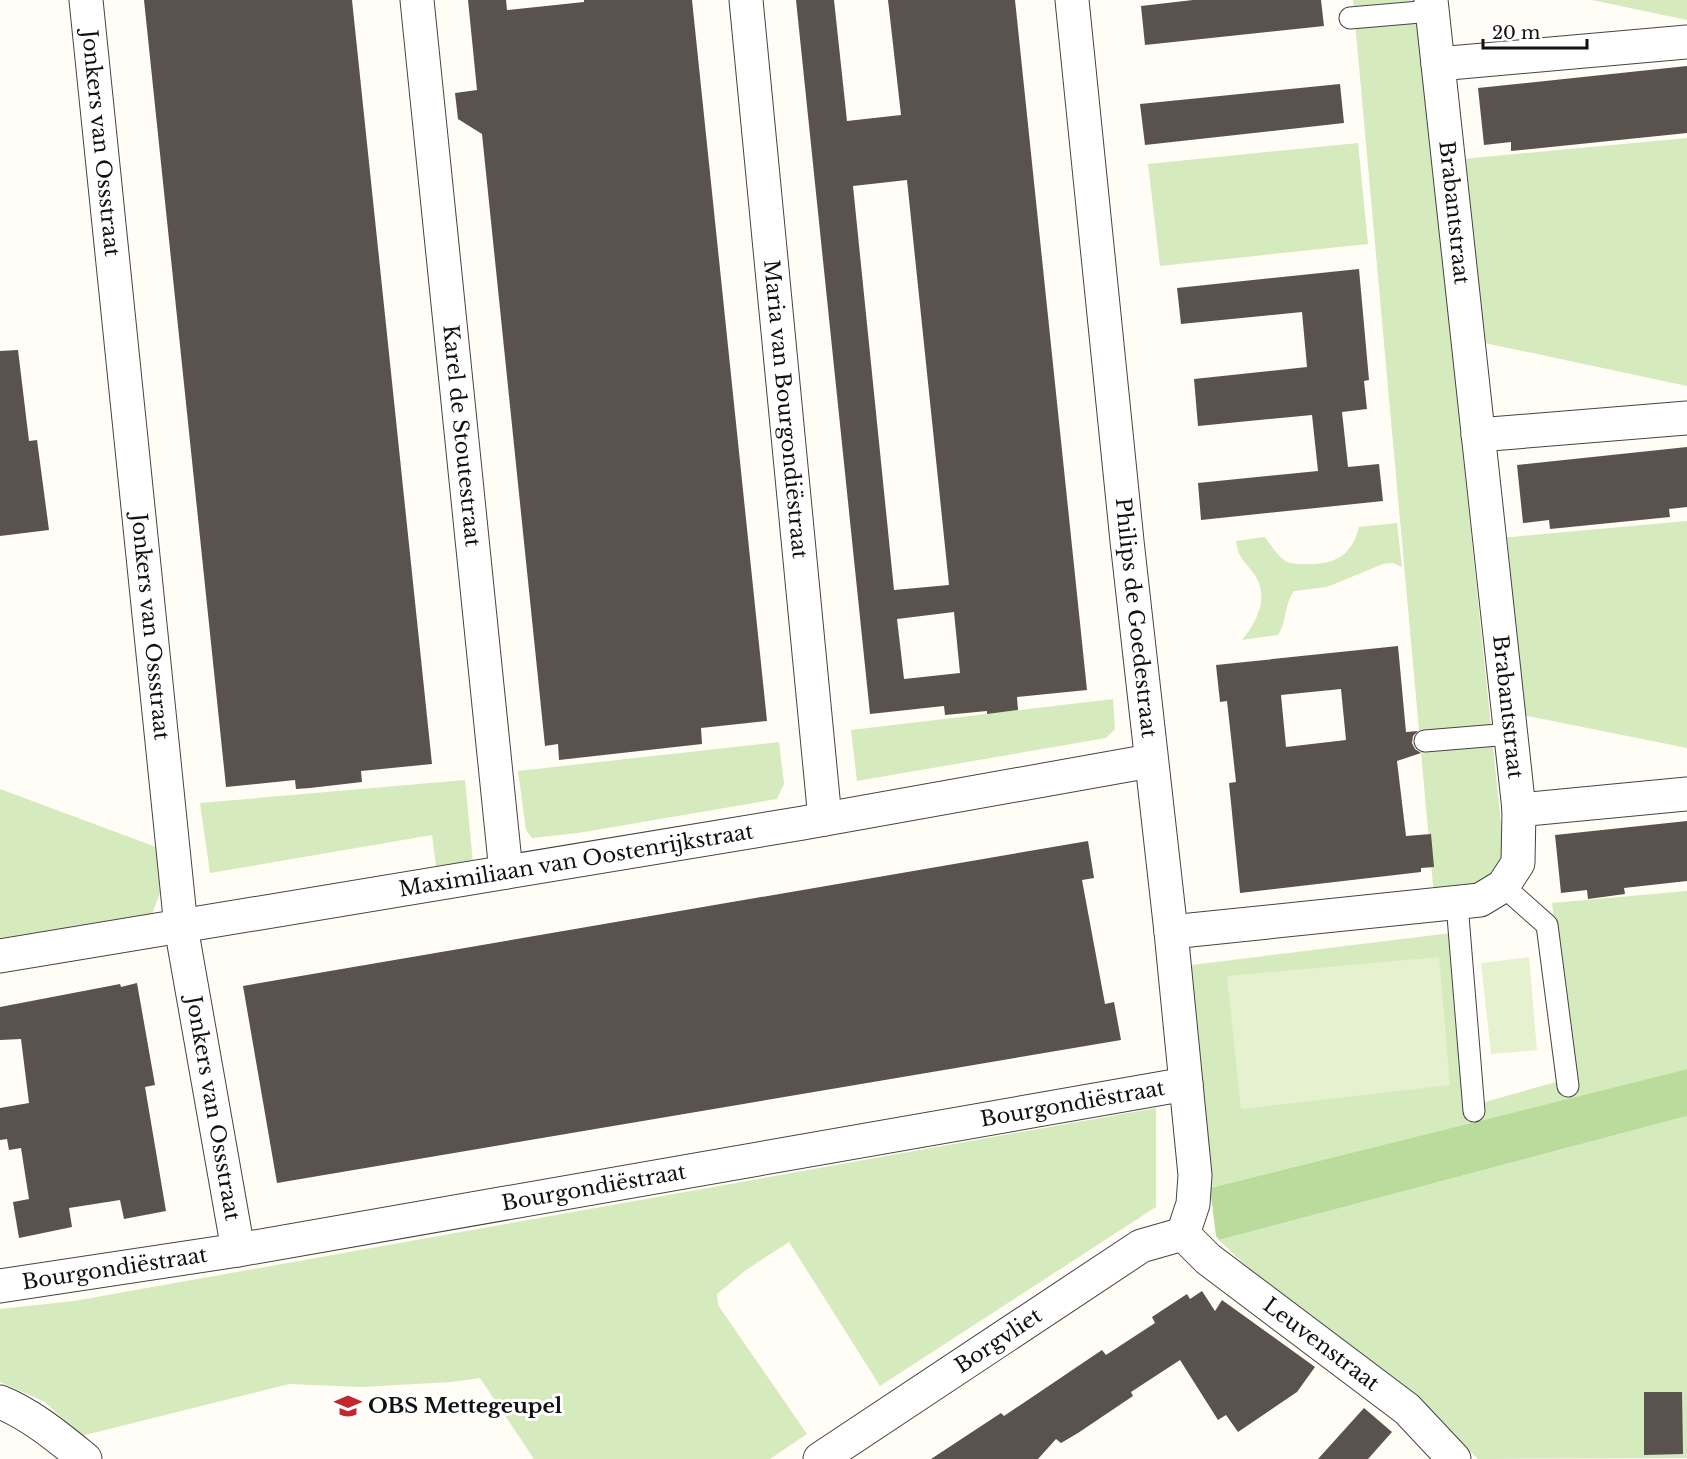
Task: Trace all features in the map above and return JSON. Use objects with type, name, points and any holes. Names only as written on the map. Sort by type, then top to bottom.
[{"type":"street","name":"Jonkers van Ossstraat","points":[[86,0],[181,927],[238,1250]]},
{"type":"street","name":"Karel de Stoutestraat","points":[[417,0],[506,872]]},
{"type":"street","name":"Maria van Bourgondiëstraat","points":[[746,0],[825,819]]},
{"type":"street","name":"Philips de Goedestraat","points":[[1072,0],[1195,1175],[1193,1204],[1183,1234]]},
{"type":"street","name":"Brabantstraat","points":[[1432,5],[1519,810]]},
{"type":"street","points":[[1438,64],[1687,42]]},
{"type":"street","points":[[1478,435],[1687,418]]},
{"type":"street","name":"Maximiliaan van Oostenrijkstraat","points":[[0,956],[825,819],[1150,761]]},
{"type":"street","points":[[1171,932],[1480,900],[1503,886],[1518,863],[1519,810],[1687,794]]},
{"type":"street","name":"Bourgondiëstraat","points":[[0,1286],[238,1250],[1186,1084]]},
{"type":"street","name":"Borgvliet","points":[[820,1459],[1141,1246],[1183,1234]]},
{"type":"street","name":"Leuvenstraat","points":[[1183,1234],[1208,1259],[1407,1409],[1454,1459]]},
{"type":"street","points":[[0,1402],[51,1432],[85,1459]]},
{"type":"lane","points":[[1350,18],[1432,5]]},
{"type":"lane","points":[[1425,741],[1510,734]]},
{"type":"lane","points":[[1503,886],[1547,925],[1568,1086]]},
{"type":"lane","points":[[1457,904],[1474,1111]]},
{"type":"green space","points":[[1353,0],[1416,0],[1503,843],[1501,868],[1495,879],[1434,896]]},
{"type":"green space","points":[[1592,0],[1687,0],[1687,20]]},
{"type":"green space","points":[[1687,138],[1687,386],[1480,342],[1463,159]]},
{"type":"green space","points":[[1358,143],[1368,244],[1160,266],[1148,164]]},
{"type":"green space","points":[[1687,521],[1687,748],[1518,714],[1500,538]]},
{"type":"green space","points":[[1397,523],[1402,567],[1393,563],[1383,564],[1327,587],[1294,591],[1278,635],[1242,640],[1257,617],[1261,591],[1259,582],[1240,555],[1236,541],[1265,537],[1287,562],[1325,563],[1347,552],[1359,527]]},
{"type":"green space","points":[[1113,699],[1115,729],[1106,738],[857,781],[851,730]]},
{"type":"green space","points":[[779,742],[784,784],[777,799],[578,833],[532,838],[526,830],[518,771]]},
{"type":"green space","points":[[465,780],[473,863],[437,874],[432,835],[210,873],[200,803]]},
{"type":"green space","points":[[0,789],[156,847],[160,893],[146,930],[0,954]]},
{"type":"green space","points":[[1687,891],[1687,1069],[1210,1188],[1184,966],[1451,933],[1467,1107],[1570,1078],[1552,903]]},
{"type":"green space","points":[[1439,957],[1450,1085],[1241,1109],[1227,976]]},
{"type":"green space","points":[[1529,957],[1537,1050],[1491,1054],[1481,963]]},
{"type":"green space","points":[[1687,1069],[1687,1116],[1219,1240],[1216,1236],[1210,1188]]},
{"type":"green space","points":[[1156,1108],[1156,1207],[880,1386],[789,1242],[746,1270],[717,1294],[718,1305],[807,1434],[770,1459],[534,1459],[480,1378],[362,1387],[289,1384],[81,1436],[45,1402],[0,1382],[0,1309],[74,1301]]},
{"type":"green space","points":[[1687,1116],[1687,1458],[1478,1459],[1420,1401],[1245,1265],[1219,1240]]},
{"type":"building","points":[[144,0],[352,0],[432,764],[361,771],[362,782],[310,788],[296,789],[295,780],[226,787]]},
{"type":"building","points":[[468,0],[506,0],[507,10],[584,2],[584,0],[692,0],[767,721],[701,728],[702,744],[559,760],[558,744],[545,746],[482,134],[458,119],[455,93],[477,90]]},
{"type":"building","points":[[796,0],[834,0],[847,121],[901,115],[888,0],[1015,0],[1087,690],[1017,697],[1018,710],[987,714],[987,711],[945,715],[944,706],[870,714]],"holes":[[[907,180],[949,585],[894,590],[853,186]],[[954,612],[960,673],[904,679],[897,619]]]},
{"type":"building","points":[[1193,0],[1321,0],[1324,26],[1145,45],[1141,6]]},
{"type":"building","points":[[1687,66],[1687,133],[1511,151],[1511,142],[1484,145],[1478,88]]},
{"type":"building","points":[[1340,84],[1344,123],[1145,145],[1140,104]]},
{"type":"building","points":[[1359,269],[1369,380],[1364,381],[1367,409],[1342,412],[1348,467],[1379,464],[1383,501],[1201,520],[1198,483],[1318,471],[1312,415],[1198,426],[1194,379],[1307,367],[1302,312],[1181,324],[1177,288]]},
{"type":"building","points":[[18,350],[29,441],[37,440],[49,530],[0,536],[0,351]]},
{"type":"building","points":[[1687,447],[1687,507],[1669,509],[1670,517],[1550,529],[1549,520],[1523,523],[1517,465]]},
{"type":"building","points":[[1398,646],[1406,732],[1418,731],[1413,736],[1412,743],[1421,753],[1397,761],[1406,836],[1431,834],[1434,867],[1421,868],[1421,872],[1240,893],[1229,783],[1236,782],[1227,701],[1220,702],[1216,665]],"holes":[[[1341,689],[1346,740],[1286,747],[1281,695]]]},
{"type":"building","points":[[1687,821],[1687,881],[1624,888],[1625,894],[1588,899],[1587,890],[1561,893],[1555,835]]},
{"type":"building","points":[[1088,841],[1094,878],[1082,880],[1105,1004],[1114,1002],[1121,1040],[277,1183],[243,986]]},
{"type":"building","points":[[137,983],[155,1085],[145,1087],[166,1211],[124,1219],[120,1200],[69,1208],[72,1227],[19,1238],[13,1202],[29,1199],[21,1148],[9,1150],[7,1139],[0,1140],[0,1108],[29,1103],[21,1039],[0,1040],[0,1007],[120,984],[121,987]]},
{"type":"building","points":[[1202,1291],[1215,1311],[1222,1300],[1315,1367],[1297,1392],[1238,1432],[1226,1415],[1218,1420],[1180,1360],[1131,1392],[1133,1396],[1078,1433],[1061,1443],[1056,1439],[1038,1459],[931,1459],[1001,1413],[1004,1416],[1102,1350],[1106,1355],[1155,1323],[1152,1317],[1187,1294],[1190,1299]]},
{"type":"building","points":[[1644,1392],[1682,1392],[1683,1454],[1644,1455]]},
{"type":"building","points":[[1364,1408],[1392,1432],[1368,1459],[1318,1459]]},
{"type":"place","name":"OBS Mettegeupel","points":[[348,1406]]}]
